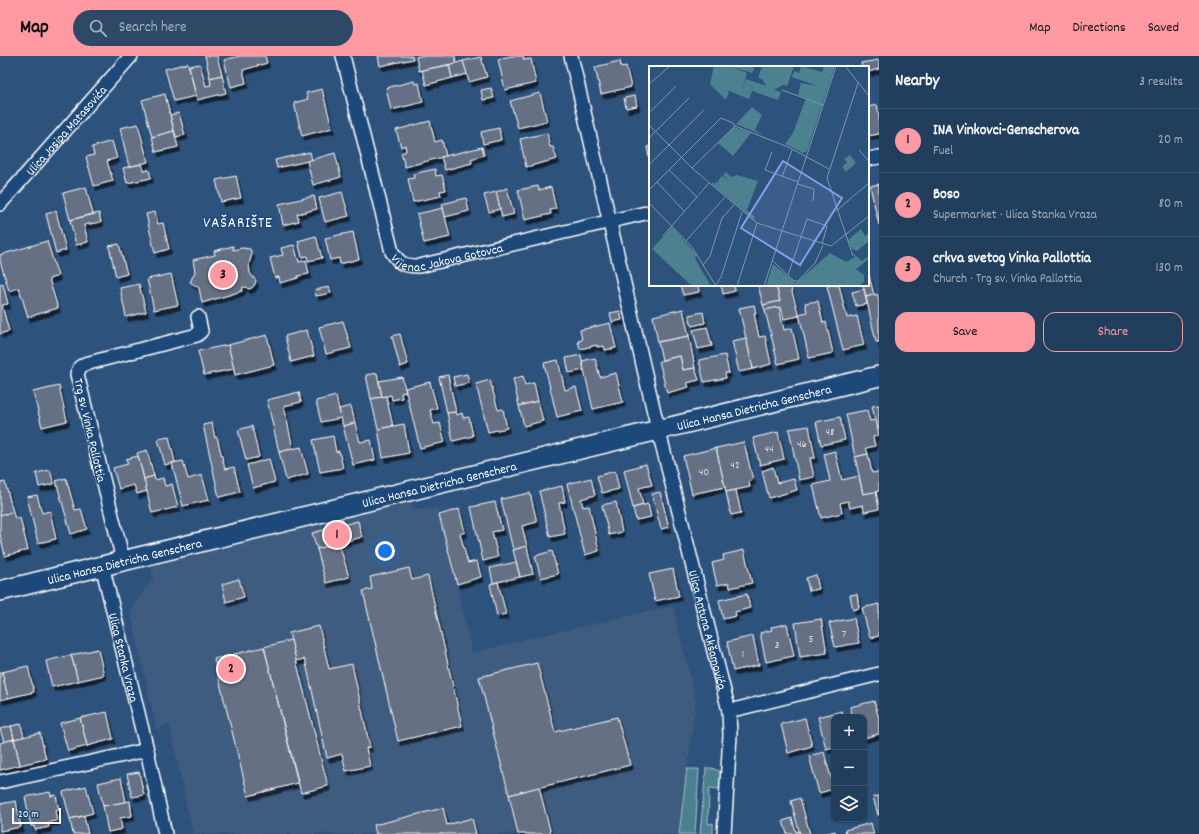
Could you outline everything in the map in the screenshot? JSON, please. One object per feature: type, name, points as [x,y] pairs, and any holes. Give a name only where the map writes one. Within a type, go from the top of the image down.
[{"type":"main road","name":"Ulica Hansa Dietricha Genschera","points":[[0,591],[879,376]]},
{"type":"street","name":"Ulica Josipa Matasovića","points":[[0,204],[131,56]]},
{"type":"street","name":"Vijenac Jakova Gotovca","points":[[343,56],[392,252],[399,262],[407,266],[419,266],[649,212]]},
{"type":"street","points":[[571,56],[658,430]]},
{"type":"street","points":[[869,159],[879,157]]},
{"type":"street","name":"Trg sv. Vinka Pallottia","points":[[123,560],[77,374],[80,367],[85,364],[197,335],[201,331],[198,317]]},
{"type":"street","name":"Ulica Antuna Akšamovića","points":[[658,430],[729,711],[730,736],[724,834]]},
{"type":"street","name":"Ulica Stanka Vraza","points":[[102,565],[147,750],[165,834]]},
{"type":"street","points":[[729,711],[879,674]]},
{"type":"street","points":[[0,782],[147,750]]},
{"type":"shaded area","points":[[412,502],[413,509],[418,510],[437,507],[457,584],[472,653],[543,635],[673,606],[696,701],[679,834],[193,834],[169,725],[165,724],[157,732],[130,609],[153,580],[152,565],[248,540]]},
{"type":"green space","points":[[706,768],[712,768],[721,772],[720,789],[709,788],[708,824],[713,823],[713,834],[700,834]]},
{"type":"green space","points":[[687,769],[699,769],[695,834],[679,834]]},
{"type":"building","points":[[205,56],[217,56],[222,75],[210,78]]},
{"type":"building","points":[[240,56],[265,56],[267,63],[243,70],[246,83],[231,87],[224,60]]},
{"type":"building","points":[[378,56],[412,56],[413,59],[380,66]]},
{"type":"building","points":[[455,56],[456,63],[419,71],[416,57]]},
{"type":"building","points":[[511,56],[523,56],[524,60],[531,59],[536,83],[505,90],[498,59]]},
{"type":"building","points":[[481,57],[487,77],[469,82],[463,61]]},
{"type":"building","points":[[879,60],[879,69],[869,72],[869,66],[862,66],[861,63]]},
{"type":"building","points":[[463,61],[467,74],[452,78],[449,65]]},
{"type":"building","points":[[620,61],[621,67],[626,66],[631,87],[601,94],[595,67]]},
{"type":"building","points":[[188,63],[196,96],[174,101],[165,69]]},
{"type":"building","points":[[200,64],[206,86],[211,85],[210,78],[222,75],[226,93],[197,100],[189,66]]},
{"type":"building","points":[[449,65],[452,78],[426,85],[422,70]]},
{"type":"building","points":[[414,81],[415,84],[419,83],[423,102],[391,110],[386,88]]},
{"type":"building","points":[[491,88],[494,98],[483,100],[481,90]]},
{"type":"building","points":[[322,89],[332,128],[302,136],[294,103],[308,99],[306,93]]},
{"type":"building","points":[[540,93],[547,121],[518,128],[510,101]]},
{"type":"building","points":[[165,94],[174,131],[152,137],[142,100]]},
{"type":"building","points":[[635,96],[637,106],[626,108],[624,98]]},
{"type":"building","points":[[877,105],[879,114],[879,134],[869,136],[869,107]]},
{"type":"building","points":[[179,113],[185,135],[176,137],[170,115]]},
{"type":"building","points":[[430,121],[435,142],[442,140],[446,156],[405,167],[401,153],[406,151],[405,145],[401,147],[396,130]]},
{"type":"building","points":[[138,124],[148,162],[129,167],[120,128]]},
{"type":"building","points":[[499,128],[501,140],[483,144],[481,132]]},
{"type":"building","points":[[174,131],[178,147],[156,152],[152,137]]},
{"type":"building","points":[[547,133],[550,147],[553,147],[557,159],[526,167],[520,139]]},
{"type":"building","points":[[112,141],[117,158],[107,161],[113,181],[94,186],[86,157],[94,155],[92,147]]},
{"type":"building","points":[[649,146],[649,157],[647,147]]},
{"type":"building","points":[[482,147],[484,155],[471,159],[472,163],[445,170],[441,157]]},
{"type":"building","points":[[310,152],[312,160],[277,168],[275,160]]},
{"type":"building","points":[[335,153],[341,177],[313,185],[307,161]]},
{"type":"building","points":[[142,164],[144,171],[149,170],[151,178],[127,183],[123,168]]},
{"type":"building","points":[[435,169],[436,176],[442,175],[446,190],[440,191],[441,196],[413,202],[408,179],[414,178],[413,174]]},
{"type":"building","points":[[236,176],[241,198],[221,202],[216,180]]},
{"type":"building","points":[[879,184],[879,225],[870,186]]},
{"type":"building","points":[[538,186],[539,190],[551,187],[556,209],[550,210],[551,214],[525,220],[518,190]]},
{"type":"building","points":[[86,187],[93,214],[70,220],[63,193]]},
{"type":"building","points":[[507,188],[514,214],[502,217],[496,192]]},
{"type":"building","points":[[342,192],[349,216],[325,222],[319,198]]},
{"type":"building","points":[[496,192],[500,209],[489,212],[484,195]]},
{"type":"building","points":[[314,196],[317,209],[297,214],[299,221],[283,225],[279,204]]},
{"type":"building","points":[[466,198],[469,211],[445,217],[442,204]]},
{"type":"building","points":[[443,208],[450,237],[424,243],[417,214]]},
{"type":"building","points":[[56,211],[66,250],[56,253],[46,214]]},
{"type":"building","points":[[155,212],[158,224],[163,223],[169,249],[155,253],[146,214]]},
{"type":"building","points":[[99,213],[101,222],[84,225],[88,242],[76,245],[70,220]]},
{"type":"building","points":[[353,232],[359,259],[340,264],[339,258],[330,260],[325,238]]},
{"type":"building","points":[[316,236],[322,258],[308,261],[307,256],[302,257],[298,241]]},
{"type":"building","points":[[47,241],[58,276],[49,279],[58,308],[28,317],[19,288],[9,291],[0,261],[0,255]]},
{"type":"building","points":[[119,244],[127,274],[116,277],[109,246]]},
{"type":"building","points":[[294,245],[299,262],[306,260],[309,274],[298,276],[298,278],[280,283],[279,277],[275,278],[270,258],[283,255],[281,248]]},
{"type":"building","points":[[233,246],[233,250],[242,248],[250,249],[252,254],[249,264],[250,273],[256,281],[255,284],[252,288],[248,289],[243,287],[242,291],[202,303],[199,288],[190,282],[195,272],[193,260],[215,255],[214,251]]},
{"type":"building","points":[[171,274],[178,305],[154,310],[147,279]]},
{"type":"building","points":[[869,275],[874,295],[866,297],[863,286],[869,286]]},
{"type":"building","points":[[3,284],[8,304],[2,305],[9,331],[0,334],[0,285]]},
{"type":"building","points":[[139,284],[146,312],[126,317],[120,288]]},
{"type":"building","points":[[680,286],[698,286],[699,292],[683,295]]},
{"type":"building","points":[[721,286],[734,286],[735,291],[723,294]]},
{"type":"building","points":[[758,286],[776,286],[780,301],[763,305]]},
{"type":"building","points":[[776,286],[790,286],[799,316],[784,319],[781,307],[765,310],[763,305],[780,301]]},
{"type":"building","points":[[827,286],[839,286],[847,318],[857,316],[864,345],[843,350]]},
{"type":"building","points":[[329,287],[331,293],[316,296],[315,290]]},
{"type":"building","points":[[864,289],[867,304],[856,306],[852,292]]},
{"type":"building","points":[[877,294],[879,301],[879,342],[876,342],[866,297]]},
{"type":"building","points":[[818,301],[823,323],[826,322],[833,353],[809,358],[799,314],[807,312],[805,303]]},
{"type":"building","points":[[754,305],[756,313],[754,313],[759,337],[765,336],[771,364],[753,369],[739,308]]},
{"type":"building","points":[[779,307],[784,330],[792,328],[799,359],[778,364],[765,310]]},
{"type":"building","points":[[683,309],[689,336],[658,342],[653,316]]},
{"type":"building","points":[[620,311],[622,320],[612,322],[610,313]]},
{"type":"building","points":[[703,312],[705,323],[692,326],[689,315]]},
{"type":"building","points":[[343,321],[351,348],[326,354],[319,327]]},
{"type":"building","points":[[610,323],[616,348],[605,350],[604,346],[597,347],[597,345],[580,349],[578,341],[582,340],[580,330]]},
{"type":"building","points":[[707,327],[712,346],[698,349],[693,330]]},
{"type":"building","points":[[307,330],[314,356],[291,362],[285,336]]},
{"type":"building","points":[[400,334],[408,364],[400,367],[392,336]]},
{"type":"building","points":[[267,335],[274,365],[235,375],[228,345]]},
{"type":"building","points":[[689,336],[695,368],[683,370],[680,356],[662,360],[658,342]]},
{"type":"building","points":[[746,338],[753,369],[739,372],[732,341]]},
{"type":"building","points":[[228,345],[234,369],[204,375],[198,351]]},
{"type":"building","points":[[581,355],[584,370],[569,373],[566,358]]},
{"type":"building","points":[[725,355],[729,373],[725,373],[726,378],[704,382],[699,360]]},
{"type":"building","points":[[680,356],[683,370],[695,368],[699,380],[687,383],[689,387],[667,393],[659,361]]},
{"type":"building","points":[[595,358],[600,377],[616,373],[623,402],[593,409],[582,361]]},
{"type":"building","points":[[558,360],[565,390],[576,387],[582,411],[557,417],[544,363]]},
{"type":"building","points":[[377,373],[382,397],[371,399],[366,375]]},
{"type":"building","points":[[467,374],[469,383],[455,386],[453,377]]},
{"type":"building","points":[[448,375],[456,412],[447,413],[439,377]]},
{"type":"building","points":[[523,376],[525,385],[534,383],[538,401],[519,406],[513,379]]},
{"type":"building","points":[[402,377],[406,392],[401,393],[402,398],[392,400],[391,395],[382,397],[379,381]]},
{"type":"building","points":[[490,380],[498,410],[503,409],[507,428],[488,432],[476,384]]},
{"type":"building","points":[[430,382],[437,408],[430,410],[434,424],[440,423],[445,442],[420,448],[405,388]]},
{"type":"building","points":[[59,386],[67,421],[42,427],[33,392]]},
{"type":"building","points":[[299,392],[301,402],[284,406],[293,449],[279,452],[267,400]]},
{"type":"building","points":[[336,396],[341,418],[321,422],[316,401]]},
{"type":"building","points":[[386,396],[393,426],[378,429],[371,399]]},
{"type":"building","points":[[538,401],[543,421],[524,426],[519,406]]},
{"type":"building","points":[[879,405],[879,429],[877,429],[872,406]]},
{"type":"building","points":[[351,406],[355,423],[343,426],[339,409]]},
{"type":"building","points":[[867,410],[870,421],[876,420],[879,435],[873,437],[875,446],[866,448],[868,454],[855,457],[846,414]]},
{"type":"building","points":[[456,412],[457,415],[462,413],[463,418],[469,417],[473,436],[453,441],[447,413]]},
{"type":"building","points":[[840,417],[845,440],[821,445],[816,422]]},
{"type":"building","points":[[212,423],[225,469],[234,467],[240,492],[219,497],[203,425]]},
{"type":"building","points":[[355,423],[360,442],[371,440],[375,460],[353,465],[343,426]]},
{"type":"building","points":[[404,424],[409,453],[383,458],[378,429]]},
{"type":"building","points":[[252,426],[259,457],[246,460],[238,430]]},
{"type":"building","points":[[809,426],[815,458],[810,458],[814,477],[799,480],[789,429]]},
{"type":"building","points":[[778,432],[784,459],[760,465],[753,438]]},
{"type":"building","points":[[333,436],[336,452],[339,451],[343,468],[320,472],[313,440]]},
{"type":"building","points":[[169,437],[175,462],[165,465],[158,439]]},
{"type":"building","points":[[744,442],[753,480],[749,482],[750,487],[726,492],[716,448]]},
{"type":"building","points":[[301,447],[308,474],[286,480],[279,452]]},
{"type":"building","points":[[716,448],[725,487],[692,494],[683,456]]},
{"type":"building","points":[[147,450],[154,476],[144,479],[137,453]]},
{"type":"building","points":[[835,451],[842,480],[859,476],[863,494],[876,491],[879,509],[864,512],[863,505],[850,508],[848,501],[840,503],[842,513],[821,518],[813,485],[830,481],[824,454]]},
{"type":"building","points":[[868,454],[872,473],[879,472],[879,491],[863,494],[855,457]]},
{"type":"building","points":[[138,456],[147,491],[137,494],[134,485],[119,489],[113,468],[128,464],[126,459]]},
{"type":"building","points":[[269,459],[275,482],[253,488],[247,465]]},
{"type":"building","points":[[183,461],[188,479],[202,475],[209,500],[183,506],[172,463]]},
{"type":"building","points":[[646,464],[652,485],[639,488],[643,505],[633,508],[624,470]]},
{"type":"building","points":[[773,467],[777,483],[794,479],[797,490],[769,498],[762,471]]},
{"type":"building","points":[[50,470],[54,484],[39,487],[36,473]]},
{"type":"building","points":[[615,471],[619,489],[602,493],[597,476]]},
{"type":"building","points":[[154,476],[155,480],[163,478],[165,486],[172,484],[178,507],[152,513],[144,479]]},
{"type":"building","points":[[66,478],[75,510],[81,509],[87,529],[71,534],[56,481]]},
{"type":"building","points":[[591,478],[595,495],[581,499],[583,507],[589,506],[599,551],[585,555],[567,484]]},
{"type":"building","points":[[5,482],[13,512],[0,515],[0,483]]},
{"type":"building","points":[[562,486],[565,502],[559,503],[565,534],[550,537],[539,491]]},
{"type":"building","points":[[736,490],[741,513],[731,515],[726,492]]},
{"type":"building","points":[[660,492],[669,527],[661,529],[652,494]]},
{"type":"building","points":[[530,493],[537,522],[522,526],[527,546],[513,550],[501,499]]},
{"type":"building","points":[[37,495],[42,513],[50,511],[56,539],[38,543],[27,497]]},
{"type":"building","points":[[495,502],[502,530],[492,532],[498,557],[483,561],[471,507]]},
{"type":"building","points":[[616,502],[622,532],[609,535],[602,505]]},
{"type":"building","points":[[648,504],[651,517],[636,520],[633,508]]},
{"type":"building","points":[[459,509],[465,532],[460,534],[468,563],[477,561],[481,577],[457,584],[439,515]]},
{"type":"building","points":[[13,512],[15,519],[20,518],[28,550],[5,556],[0,534],[0,515]]},
{"type":"building","points":[[358,521],[362,537],[317,549],[312,533]]},
{"type":"building","points":[[339,543],[349,577],[326,583],[317,549]]},
{"type":"building","points":[[527,546],[533,574],[520,577],[513,550]]},
{"type":"building","points":[[744,550],[752,583],[730,588],[729,583],[717,585],[712,563],[724,560],[723,555]]},
{"type":"building","points":[[552,551],[558,574],[541,578],[535,556]]},
{"type":"building","points":[[516,562],[520,577],[493,583],[490,568]]},
{"type":"building","points":[[409,568],[412,580],[428,576],[462,726],[398,741],[363,591],[372,589],[370,577]]},
{"type":"building","points":[[673,569],[679,596],[655,601],[649,574]]},
{"type":"building","points":[[816,575],[819,589],[809,591],[806,578]]},
{"type":"building","points":[[239,579],[244,597],[226,602],[222,584]]},
{"type":"building","points":[[498,582],[506,614],[497,616],[490,584]]},
{"type":"building","points":[[747,594],[750,608],[735,612],[736,616],[723,619],[719,600]]},
{"type":"building","points":[[857,594],[859,608],[853,610],[850,595]]},
{"type":"building","points":[[879,604],[879,636],[870,638],[862,608]]},
{"type":"building","points":[[854,618],[859,643],[835,647],[829,623]]},
{"type":"building","points":[[821,619],[827,653],[800,657],[795,623]]},
{"type":"building","points":[[787,624],[794,656],[766,662],[760,633],[772,630],[771,627]]},
{"type":"building","points":[[319,626],[329,669],[352,664],[370,747],[366,748],[370,766],[346,771],[342,754],[327,758],[305,659],[296,661],[289,633]]},
{"type":"building","points":[[753,636],[759,665],[733,671],[727,642]]},
{"type":"building","points":[[291,640],[328,786],[301,793],[264,647]]},
{"type":"building","points":[[264,647],[298,783],[248,796],[214,659]]},
{"type":"building","points":[[98,649],[104,675],[78,681],[71,655]]},
{"type":"building","points":[[71,655],[78,681],[52,687],[46,661]]},
{"type":"building","points":[[537,663],[555,732],[617,717],[630,765],[509,795],[479,677]]},
{"type":"building","points":[[28,666],[34,692],[8,698],[2,672]]},
{"type":"building","points":[[2,672],[8,698],[0,700],[0,673]]},
{"type":"building","points":[[874,701],[879,719],[879,734],[867,737],[867,714],[852,714],[850,707]]},
{"type":"building","points":[[842,711],[843,714],[831,714],[831,748],[826,749],[818,717]]},
{"type":"building","points":[[107,712],[113,739],[87,746],[80,718]]},
{"type":"building","points":[[80,718],[87,746],[68,751],[60,723]]},
{"type":"building","points":[[805,718],[812,746],[788,753],[781,724]]},
{"type":"building","points":[[21,724],[24,737],[14,739],[11,726]]},
{"type":"building","points":[[11,726],[14,739],[4,742],[0,729]]},
{"type":"building","points":[[40,733],[46,759],[20,765],[14,739]]},
{"type":"building","points":[[14,739],[20,765],[0,770],[0,743]]},
{"type":"building","points":[[824,752],[831,778],[831,790],[819,793],[809,756]]},
{"type":"building","points":[[139,772],[144,795],[132,797],[127,774]]},
{"type":"building","points":[[121,778],[126,802],[103,806],[98,783]]},
{"type":"building","points":[[86,786],[93,813],[70,819],[63,792]]},
{"type":"building","points":[[539,787],[551,834],[518,834],[509,795]]},
{"type":"building","points":[[50,792],[51,796],[56,795],[59,810],[55,811],[57,821],[48,822],[49,827],[35,830],[34,826],[31,826],[25,797]]},
{"type":"building","points":[[879,796],[879,815],[878,815],[873,797]]},
{"type":"building","points":[[800,798],[810,834],[800,834],[799,831],[791,801]]},
{"type":"building","points":[[16,801],[21,827],[0,831],[0,804]]},
{"type":"building","points":[[130,801],[132,816],[120,818],[122,829],[108,832],[103,806]]},
{"type":"building","points":[[443,808],[447,825],[472,818],[476,834],[376,834],[374,825]]},
{"type":"building","points":[[84,816],[88,834],[73,834],[70,819]]},
{"type":"building","points":[[792,818],[796,832],[799,831],[800,834],[787,834],[783,821]]},
{"type":"building","points":[[871,823],[874,834],[846,834],[845,830]]},
{"type":"building","points":[[835,831],[836,834],[823,834]]},
{"type":"place","name":"crkva svetog Vinka Pallottia","points":[[223,275]]},
{"type":"place","name":"INA Vinkovci-Genscherova","points":[[337,535]]},
{"type":"place","name":"Boso","points":[[231,669]]},
{"type":"district","name":"VAŠARIŠTE","points":[[238,222]]}]
